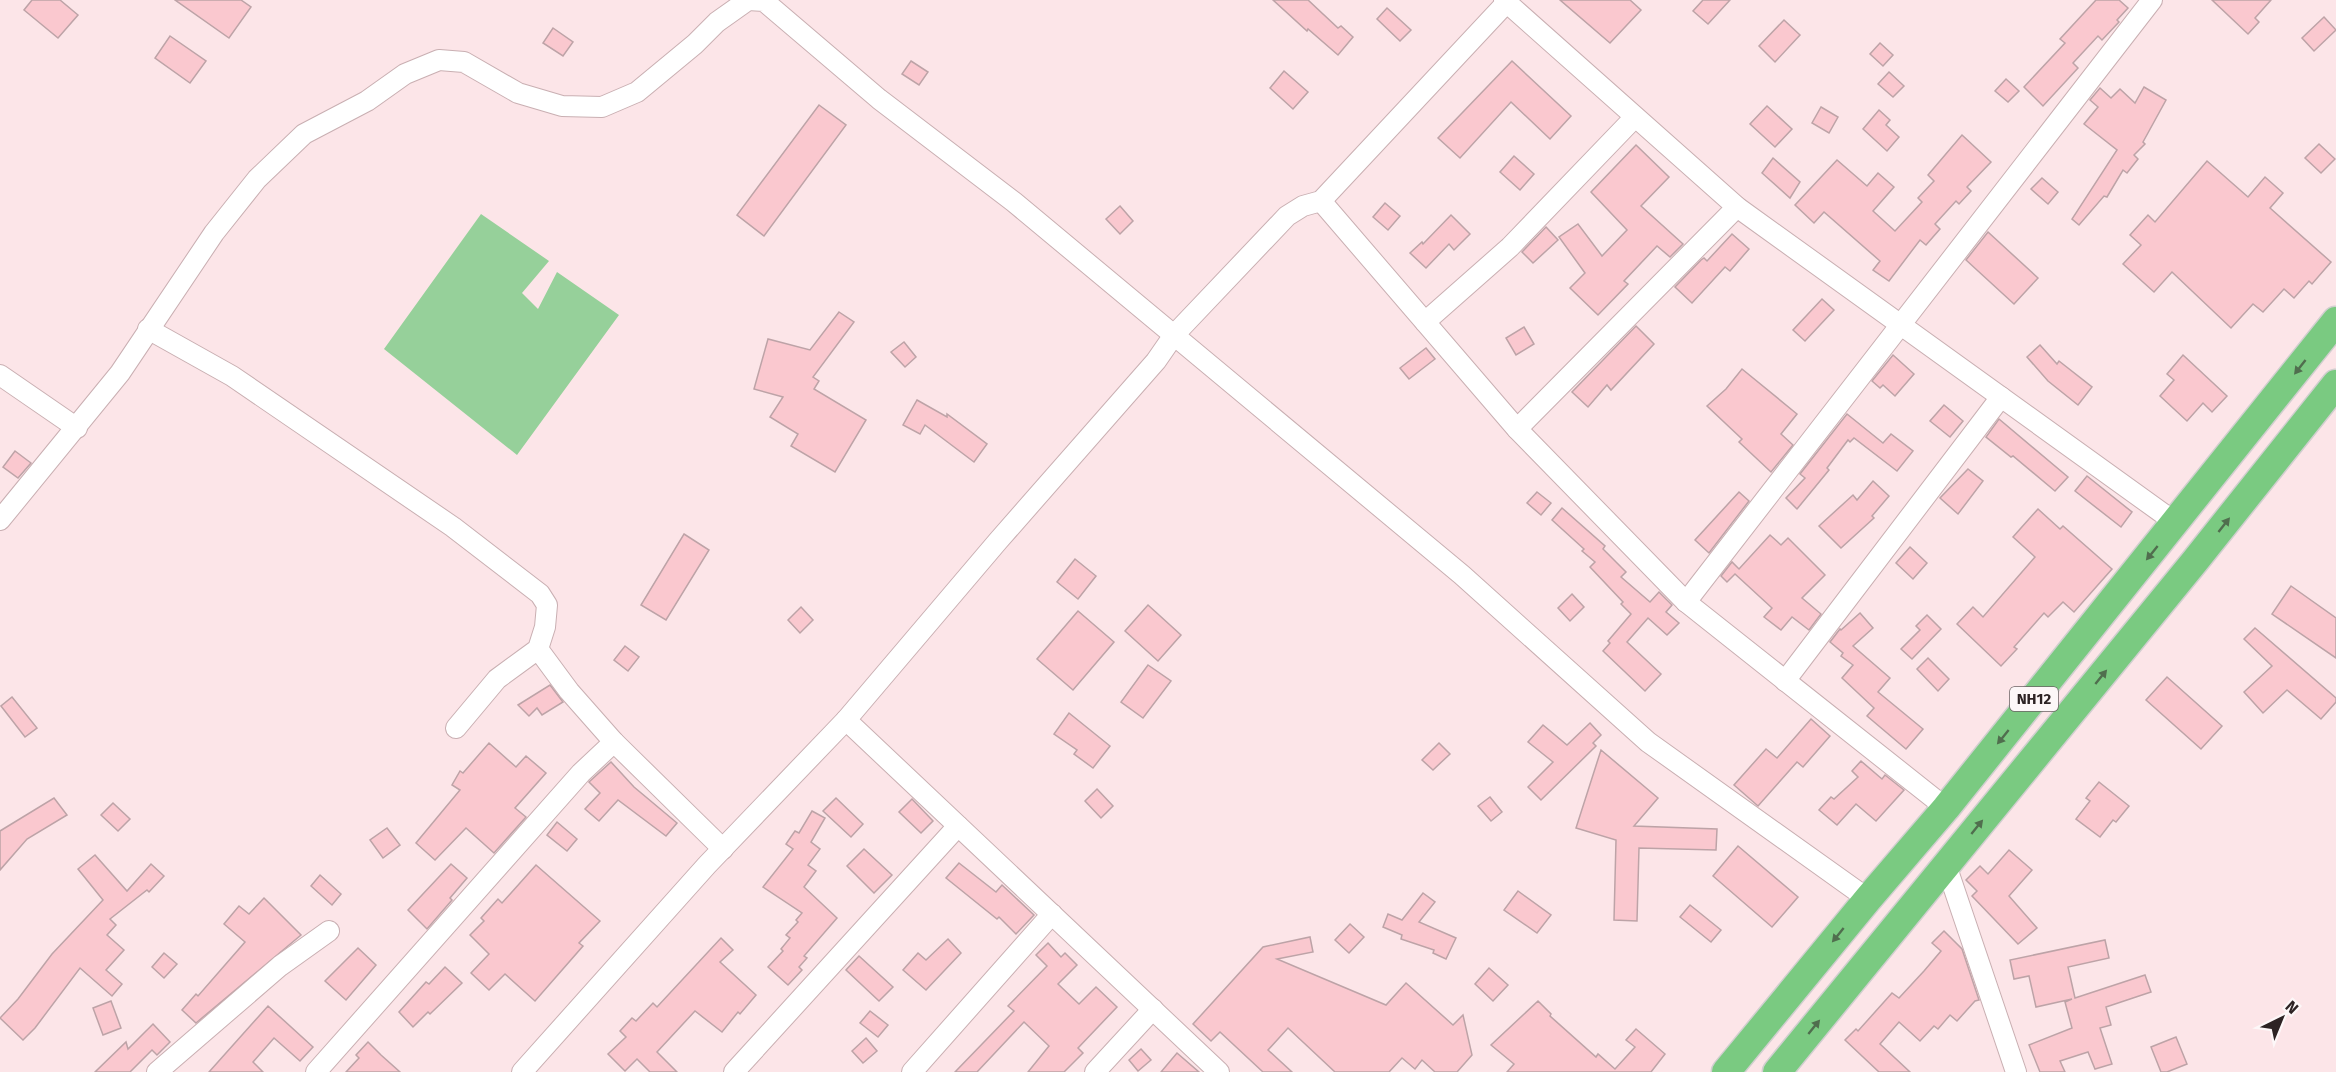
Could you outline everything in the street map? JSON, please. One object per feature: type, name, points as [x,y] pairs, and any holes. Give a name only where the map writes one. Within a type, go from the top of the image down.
[{"type":"highway","name":"NH12","points":[[1726,1072],[1946,808],[2336,321]]},
{"type":"highway","name":"NH12","points":[[1777,1072],[2196,561],[2336,384]]},
{"type":"street","points":[[0,520],[120,373],[214,233],[257,179],[304,134],[367,101],[405,74],[439,60],[464,62],[518,93],[562,106],[602,107],[637,92],[695,44],[717,22],[747,0],[764,1],[879,99],[1014,202],[1462,575],[1648,742],[1868,899]]},
{"type":"street","points":[[1686,602],[2152,0]]},
{"type":"street","points":[[522,1072],[723,849],[846,720],[1005,533],[1156,361],[1174,335],[1287,216],[1303,206],[1321,201],[1507,1],[1737,207],[2176,523]]},
{"type":"street","points":[[1425,322],[1510,247],[1635,117]]},
{"type":"street","points":[[1321,201],[1517,429],[1686,602],[1946,808]]},
{"type":"street","points":[[1517,429],[1737,207]]},
{"type":"street","points":[[148,329],[232,376],[453,527],[540,594],[547,605],[545,627],[538,649],[496,679],[456,728]]},
{"type":"street","points":[[0,375],[77,428]]},
{"type":"street","points":[[1785,681],[2001,397]]},
{"type":"street","points":[[538,649],[569,691],[614,742],[723,849]]},
{"type":"street","points":[[846,720],[1220,1072]]},
{"type":"street","points":[[316,1072],[581,773],[614,742]]},
{"type":"street","points":[[734,1072],[958,826]]},
{"type":"street","points":[[1946,865],[2016,1072]]},
{"type":"street","points":[[912,1072],[1052,914]]},
{"type":"street","points":[[157,1072],[280,966],[329,931]]},
{"type":"street","points":[[1095,1072],[1153,1009]]},
{"type":"shaded area","points":[[481,214],[549,261],[522,293],[538,309],[557,272],[619,315],[517,455],[384,349]]},
{"type":"building","points":[[32,0],[60,0],[78,15],[58,38],[24,10]]},
{"type":"building","points":[[175,0],[241,0],[251,7],[229,38]]},
{"type":"building","points":[[1273,0],[1308,0],[1338,28],[1341,26],[1353,37],[1338,55]]},
{"type":"building","points":[[1560,0],[1630,0],[1641,10],[1610,43]]},
{"type":"building","points":[[1703,0],[1730,0],[1708,24],[1693,11]]},
{"type":"building","points":[[2096,0],[2119,0],[2128,8],[2117,20],[2119,22],[2102,40],[2098,36],[2073,63],[2078,68],[2043,106],[2024,87],[2065,43],[2060,39]]},
{"type":"building","points":[[2212,0],[2271,0],[2255,18],[2259,22],[2248,34]]},
{"type":"building","points":[[1387,8],[1411,30],[1400,41],[1377,19]]},
{"type":"building","points":[[2324,17],[2336,30],[2314,51],[2302,38]]},
{"type":"building","points":[[1784,20],[1800,35],[1775,62],[1759,46]]},
{"type":"building","points":[[553,28],[573,42],[563,56],[543,43]]},
{"type":"building","points":[[170,36],[206,61],[190,83],[155,58]]},
{"type":"building","points":[[1880,43],[1893,55],[1883,66],[1870,54]]},
{"type":"building","points":[[911,61],[928,72],[919,85],[902,74]]},
{"type":"building","points":[[1512,61],[1571,116],[1550,139],[1511,102],[1460,158],[1438,138]]},
{"type":"building","points":[[1284,71],[1308,92],[1293,109],[1270,88]]},
{"type":"building","points":[[1889,72],[1904,86],[1893,97],[1878,84]]},
{"type":"building","points":[[2006,79],[2019,91],[2008,102],[1995,91]]},
{"type":"building","points":[[2144,87],[2166,100],[2143,142],[2145,144],[2134,155],[2138,159],[2127,173],[2123,170],[2107,197],[2104,196],[2079,225],[2072,219],[2117,150],[2084,124],[2098,107],[2090,100],[2100,88],[2111,98],[2120,89],[2135,103]]},
{"type":"building","points":[[819,105],[846,125],[764,236],[737,215]]},
{"type":"building","points":[[1767,106],[1792,129],[1775,147],[1750,124]]},
{"type":"building","points":[[1821,107],[1838,117],[1829,133],[1812,123]]},
{"type":"building","points":[[1879,110],[1890,120],[1886,125],[1899,137],[1887,151],[1863,129]]},
{"type":"building","points":[[1962,135],[1991,162],[1967,187],[1971,191],[1959,204],[1956,201],[1935,224],[1940,229],[1926,245],[1920,240],[1889,281],[1873,270],[1880,261],[1824,212],[1814,223],[1795,205],[1837,160],[1867,186],[1878,173],[1894,187],[1873,211],[1895,231],[1922,202],[1918,198],[1934,181],[1928,175]]},
{"type":"building","points":[[2319,144],[2335,159],[2321,173],[2305,158]]},
{"type":"building","points":[[1636,145],[1669,177],[1641,206],[1683,244],[1670,257],[1657,246],[1624,281],[1628,284],[1598,315],[1570,288],[1585,273],[1559,237],[1578,224],[1602,256],[1627,230],[1591,192]]},
{"type":"building","points":[[1514,156],[1534,174],[1520,190],[1500,172]]},
{"type":"building","points":[[1773,158],[1800,182],[1790,198],[1762,173]]},
{"type":"building","points":[[2207,161],[2248,197],[2265,177],[2283,193],[2270,208],[2331,262],[2312,284],[2309,281],[2294,298],[2284,289],[2263,312],[2253,304],[2231,328],[2172,272],[2154,292],[2123,264],[2141,245],[2130,235],[2148,215],[2155,222]]},
{"type":"building","points":[[2042,178],[2058,192],[2048,204],[2031,189]]},
{"type":"building","points":[[1385,203],[1400,216],[1388,230],[1373,217]]},
{"type":"building","points":[[1120,206],[1133,221],[1120,234],[1106,219]]},
{"type":"building","points":[[1451,215],[1470,234],[1454,250],[1449,244],[1426,268],[1410,253],[1422,242],[1423,244]]},
{"type":"building","points":[[1546,227],[1558,240],[1533,263],[1522,252]]},
{"type":"building","points":[[1988,232],[2038,278],[2014,304],[1966,260]]},
{"type":"building","points":[[1732,234],[1749,249],[1730,271],[1725,267],[1692,303],[1675,287],[1701,260],[1704,258],[1707,261]]},
{"type":"building","points":[[1822,299],[1834,310],[1805,341],[1793,330]]},
{"type":"building","points":[[839,312],[854,322],[813,377],[819,381],[814,389],[866,420],[835,472],[791,446],[798,434],[770,417],[783,397],[754,389],[768,339],[810,350]]},
{"type":"building","points":[[1636,326],[1654,344],[1611,390],[1607,385],[1588,407],[1572,392]]},
{"type":"building","points":[[1524,327],[1534,344],[1516,355],[1506,338]]},
{"type":"building","points":[[904,342],[916,357],[905,367],[891,352]]},
{"type":"building","points":[[2040,345],[2057,364],[2059,361],[2092,387],[2078,405],[2048,381],[2027,357]]},
{"type":"building","points":[[1426,348],[1435,359],[1409,379],[1400,368]]},
{"type":"building","points":[[1893,355],[1914,374],[1895,396],[1883,385],[1880,388],[1872,381]]},
{"type":"building","points":[[2183,355],[2227,396],[2212,412],[2203,403],[2187,421],[2160,396],[2174,380],[2167,374]]},
{"type":"building","points":[[1742,369],[1797,414],[1781,434],[1793,445],[1771,472],[1739,442],[1742,439],[1707,406],[1726,389]]},
{"type":"building","points":[[917,400],[947,417],[947,414],[987,444],[974,462],[925,425],[920,434],[903,425]]},
{"type":"building","points":[[1944,405],[1963,421],[1950,437],[1930,421]]},
{"type":"building","points":[[1847,414],[1883,443],[1891,434],[1913,451],[1897,471],[1854,438],[1850,442],[1848,440],[1827,468],[1829,470],[1797,509],[1786,498],[1805,478],[1800,474]]},
{"type":"building","points":[[1999,419],[2068,477],[2055,491],[1986,437]]},
{"type":"building","points":[[15,451],[31,463],[18,478],[3,467]]},
{"type":"building","points":[[1968,469],[1983,481],[1958,514],[1940,498]]},
{"type":"building","points":[[2087,476],[2132,512],[2121,527],[2075,491]]},
{"type":"building","points":[[1873,481],[1889,496],[1872,516],[1874,518],[1841,548],[1819,526],[1853,495],[1857,500]]},
{"type":"building","points":[[1537,492],[1551,503],[1541,515],[1527,503]]},
{"type":"building","points":[[1739,492],[1749,501],[1709,553],[1695,540]]},
{"type":"building","points":[[1562,508],[1605,546],[1603,549],[1626,572],[1621,577],[1650,602],[1659,592],[1672,605],[1666,612],[1679,623],[1667,635],[1648,618],[1627,642],[1661,674],[1645,691],[1603,651],[1610,643],[1608,641],[1631,614],[1621,604],[1623,602],[1590,567],[1595,562],[1552,520]]},
{"type":"building","points":[[2038,509],[2060,529],[2063,526],[2112,569],[2074,612],[2063,602],[2048,617],[2044,613],[2014,647],[2017,649],[2001,666],[1957,624],[1973,607],[1983,617],[2035,557],[2013,537]]},
{"type":"building","points":[[684,534],[709,550],[666,620],[641,605]]},
{"type":"building","points":[[1770,535],[1781,545],[1788,538],[1825,575],[1802,598],[1821,614],[1809,630],[1792,617],[1781,630],[1764,617],[1772,608],[1735,574],[1727,582],[1721,576],[1732,562],[1739,569]]},
{"type":"building","points":[[1910,547],[1927,563],[1913,579],[1896,563]]},
{"type":"building","points":[[1075,559],[1096,576],[1078,599],[1057,582]]},
{"type":"building","points":[[2291,586],[2336,618],[2336,658],[2272,614]]},
{"type":"building","points":[[1572,594],[1584,607],[1570,621],[1558,608]]},
{"type":"building","points":[[1148,605],[1181,635],[1158,661],[1125,631]]},
{"type":"building","points":[[801,607],[813,620],[800,633],[788,620]]},
{"type":"building","points":[[1078,611],[1114,642],[1073,690],[1037,659]]},
{"type":"building","points":[[1860,613],[1873,628],[1853,646],[1890,678],[1878,692],[1923,729],[1906,749],[1867,716],[1874,708],[1842,678],[1853,665],[1841,656],[1843,653],[1830,642],[1840,629]]},
{"type":"building","points":[[1927,615],[1941,629],[1912,659],[1901,649],[1920,630],[1916,626]]},
{"type":"building","points":[[2255,628],[2336,698],[2336,702],[2321,719],[2287,690],[2263,713],[2244,692],[2272,666],[2244,639]]},
{"type":"building","points":[[625,646],[639,657],[628,671],[614,660]]},
{"type":"building","points":[[1928,658],[1949,679],[1938,691],[1917,669]]},
{"type":"building","points":[[1148,665],[1171,681],[1143,718],[1121,702]]},
{"type":"building","points":[[2167,677],[2222,726],[2201,749],[2146,700]]},
{"type":"building","points":[[550,685],[563,702],[542,715],[537,708],[529,716],[518,705]]},
{"type":"building","points":[[12,697],[37,728],[25,737],[1,706]]},
{"type":"building","points":[[1069,713],[1110,746],[1093,768],[1074,754],[1077,750],[1054,734]]},
{"type":"building","points":[[1811,719],[1830,736],[1803,767],[1797,762],[1758,806],[1734,785],[1766,749],[1777,758]]},
{"type":"building","points":[[1590,723],[1601,735],[1593,743],[1596,746],[1541,800],[1528,787],[1553,762],[1528,742],[1543,725],[1567,745]]},
{"type":"building","points":[[489,743],[516,767],[526,756],[546,773],[515,808],[526,817],[494,853],[466,828],[435,860],[416,843],[460,790],[452,785],[460,771],[463,773]]},
{"type":"building","points":[[1439,743],[1450,754],[1433,770],[1422,760]]},
{"type":"building","points":[[1601,750],[1658,798],[1634,826],[1717,829],[1716,850],[1639,848],[1637,921],[1614,920],[1616,840],[1576,828]]},
{"type":"building","points":[[1861,761],[1882,779],[1885,775],[1904,790],[1876,821],[1856,804],[1837,825],[1819,810],[1831,797],[1834,799],[1858,777],[1852,771]]},
{"type":"building","points":[[611,762],[634,787],[677,823],[666,836],[618,800],[599,821],[585,809],[600,793],[589,782]]},
{"type":"building","points":[[2099,782],[2129,806],[2116,822],[2113,820],[2100,837],[2076,819],[2090,801],[2086,798]]},
{"type":"building","points":[[1097,789],[1113,806],[1101,818],[1085,801]]},
{"type":"building","points":[[1490,797],[1502,812],[1491,821],[1478,806]]},
{"type":"building","points":[[54,798],[67,815],[27,839],[0,870],[0,831]]},
{"type":"building","points":[[836,798],[863,824],[851,837],[823,811]]},
{"type":"building","points":[[912,799],[933,821],[921,833],[899,812]]},
{"type":"building","points":[[113,803],[130,819],[118,831],[101,815]]},
{"type":"building","points":[[812,811],[825,818],[811,842],[820,849],[808,865],[816,871],[804,887],[837,918],[804,956],[807,958],[799,967],[802,970],[788,985],[768,967],[783,951],[781,949],[790,938],[786,935],[798,922],[796,920],[802,913],[763,887],[793,849],[786,844],[795,831],[799,833]]},
{"type":"building","points":[[557,822],[577,839],[567,851],[547,835]]},
{"type":"building","points":[[387,828],[400,845],[383,858],[370,840]]},
{"type":"building","points":[[1738,846],[1798,897],[1772,927],[1713,876]]},
{"type":"building","points":[[864,849],[892,875],[874,893],[847,866]]},
{"type":"building","points":[[2009,850],[2032,870],[2009,896],[2037,928],[2018,944],[1972,896],[1977,891],[1966,880],[1980,866],[1988,874]]},
{"type":"building","points":[[95,855],[127,891],[151,864],[164,876],[149,892],[147,890],[110,919],[116,925],[107,935],[124,950],[106,970],[122,984],[112,996],[80,968],[35,1028],[23,1040],[0,1018],[18,999],[52,954],[103,900],[78,869]]},
{"type":"building","points":[[959,863],[996,892],[1002,885],[1034,915],[1016,934],[999,917],[997,919],[946,878]]},
{"type":"building","points":[[451,864],[467,878],[427,929],[408,910]]},
{"type":"building","points":[[536,865],[600,921],[579,943],[583,946],[535,1001],[505,974],[489,990],[471,973],[489,954],[470,935],[484,921],[481,918],[498,899],[502,903]]},
{"type":"building","points":[[320,875],[341,894],[332,905],[311,886]]},
{"type":"building","points":[[1518,891],[1551,915],[1537,933],[1504,910]]},
{"type":"building","points":[[1423,893],[1435,902],[1419,922],[1456,938],[1446,959],[1433,953],[1434,950],[1401,939],[1402,935],[1383,927],[1388,914],[1402,920]]},
{"type":"building","points":[[264,898],[301,935],[196,1023],[182,1010],[196,994],[198,996],[245,942],[224,924],[239,906],[249,914]]},
{"type":"building","points":[[1690,905],[1721,930],[1711,942],[1680,917]]},
{"type":"building","points":[[1350,924],[1364,937],[1349,953],[1335,940]]},
{"type":"building","points":[[1944,931],[1962,949],[1979,1000],[1975,1001],[1957,1021],[1950,1015],[1938,1029],[1934,1026],[1920,1041],[1899,1022],[1880,1044],[1910,1072],[1879,1072],[1845,1040],[1856,1029],[1858,1031],[1892,993],[1899,998],[1924,971],[1941,951],[1932,943]]},
{"type":"building","points":[[1310,937],[1313,952],[1277,959],[1386,1005],[1406,983],[1453,1025],[1463,1015],[1472,1055],[1457,1072],[1435,1072],[1422,1060],[1415,1069],[1402,1058],[1389,1072],[1335,1072],[1288,1028],[1268,1050],[1292,1072],[1263,1072],[1220,1032],[1211,1041],[1193,1024],[1263,947]]},
{"type":"building","points":[[721,938],[733,950],[720,962],[756,995],[722,1032],[695,1011],[657,1052],[677,1072],[650,1072],[637,1059],[625,1071],[608,1054],[626,1037],[620,1031],[632,1018],[636,1021],[653,1003],[657,1007]]},
{"type":"building","points":[[948,939],[961,953],[926,990],[903,970],[918,953],[926,960]]},
{"type":"building","points":[[2105,940],[2109,958],[2068,967],[2075,998],[2145,975],[2151,992],[2106,1007],[2111,1025],[2100,1028],[2112,1064],[2095,1069],[2088,1052],[2060,1061],[2065,1072],[2040,1072],[2029,1045],[2072,1028],[2065,1002],[2072,999],[2036,1007],[2029,976],[2014,979],[2010,960]]},
{"type":"building","points":[[1048,943],[1061,957],[1065,953],[1077,965],[1058,984],[1079,1004],[1096,987],[1117,1007],[1078,1048],[1083,1053],[1064,1072],[1028,1072],[1049,1046],[1024,1022],[977,1072],[955,1072],[1014,1011],[1008,1006],[1047,966],[1036,955]]},
{"type":"building","points":[[358,948],[376,965],[346,1000],[325,981]]},
{"type":"building","points":[[164,953],[177,964],[164,978],[152,967]]},
{"type":"building","points":[[859,956],[893,987],[879,1001],[846,970]]},
{"type":"building","points":[[445,967],[462,983],[413,1027],[399,1012],[426,982],[429,984]]},
{"type":"building","points":[[1489,968],[1508,985],[1493,1001],[1475,984]]},
{"type":"building","points":[[111,1001],[121,1028],[103,1035],[93,1008]]},
{"type":"building","points":[[1538,1001],[1551,1014],[1550,1016],[1596,1057],[1598,1054],[1615,1069],[1635,1047],[1626,1040],[1636,1029],[1665,1054],[1651,1072],[1507,1072],[1514,1064],[1491,1045]]},
{"type":"building","points":[[268,1006],[313,1047],[300,1061],[274,1038],[253,1062],[263,1072],[209,1072]]},
{"type":"building","points":[[870,1011],[888,1025],[878,1037],[860,1023]]},
{"type":"building","points":[[153,1024],[170,1042],[157,1055],[152,1050],[130,1072],[95,1072],[126,1042],[128,1049]]},
{"type":"building","points":[[2176,1037],[2187,1064],[2161,1072],[2151,1047]]},
{"type":"building","points":[[866,1038],[877,1051],[863,1063],[852,1051]]},
{"type":"building","points":[[368,1042],[400,1072],[346,1072],[359,1058],[356,1055]]},
{"type":"building","points":[[1141,1049],[1151,1060],[1138,1071],[1129,1060]]},
{"type":"building","points":[[1177,1053],[1199,1072],[1161,1072]]}]
